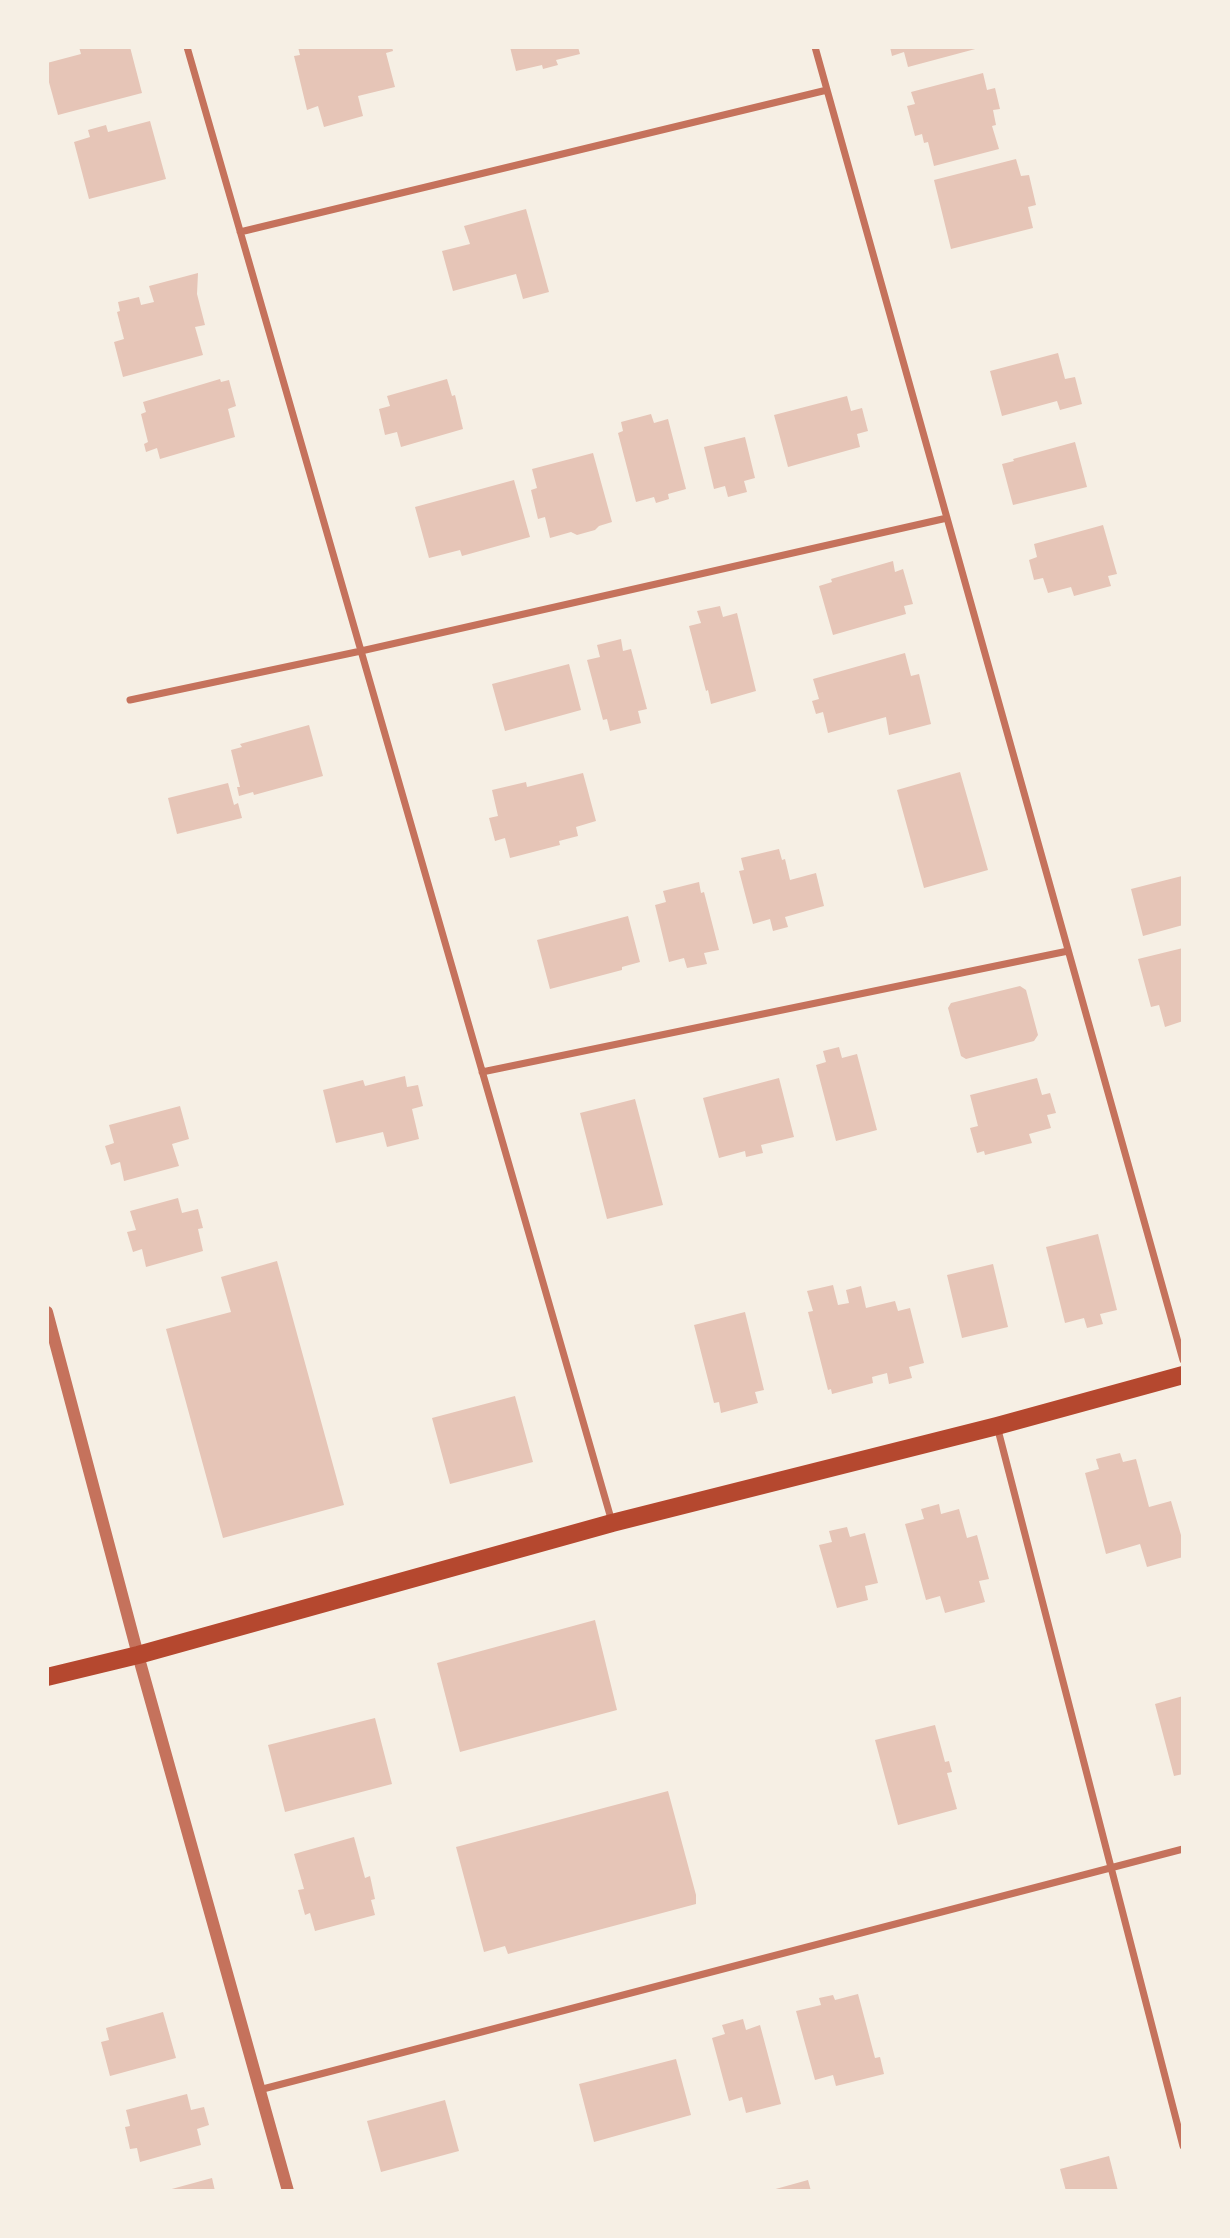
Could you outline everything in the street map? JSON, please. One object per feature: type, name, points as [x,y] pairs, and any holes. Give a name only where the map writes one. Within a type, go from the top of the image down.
[{"type":"main road","points":[[47,1677],[138,1655],[612,1523],[997,1426],[1183,1375]]},
{"type":"street","points":[[187,47],[612,1523]]},
{"type":"street","points":[[815,47],[1183,1360]]},
{"type":"street","points":[[240,232],[827,90]]},
{"type":"street","points":[[130,701],[947,518]]},
{"type":"street","points":[[482,1072],[1068,951]]},
{"type":"street","points":[[47,1312],[138,1655],[288,2191]]},
{"type":"street","points":[[997,1426],[1183,2146]]},
{"type":"street","points":[[259,2090],[1183,1849]]},
{"type":"building","points":[[79,47],[130,47],[142,93],[58,115],[47,75],[47,63],[81,54]]},
{"type":"building","points":[[298,47],[392,47],[393,51],[386,53],[395,87],[358,96],[363,116],[324,127],[318,106],[307,110],[294,56],[300,55]]},
{"type":"building","points":[[510,47],[578,47],[580,54],[556,60],[558,65],[543,69],[542,65],[516,71]]},
{"type":"building","points":[[890,47],[979,48],[908,67],[904,52],[892,56]]},
{"type":"building","points":[[983,73],[987,90],[995,88],[1000,109],[993,110],[996,125],[992,126],[999,149],[934,166],[928,142],[924,143],[922,134],[915,136],[907,106],[915,104],[911,92]]},
{"type":"building","points":[[150,121],[166,179],[89,199],[74,142],[90,137],[88,130],[106,125],[108,132]]},
{"type":"building","points":[[1016,159],[1021,176],[1029,175],[1036,205],[1028,207],[1033,228],[951,249],[934,180]]},
{"type":"building","points":[[526,209],[549,292],[523,299],[516,274],[453,291],[442,251],[470,244],[464,226]]},
{"type":"building","points":[[198,273],[197,294],[205,325],[195,327],[203,355],[123,377],[114,342],[124,339],[117,312],[120,311],[118,302],[139,297],[141,305],[154,302],[149,286]]},
{"type":"building","points":[[1058,353],[1065,379],[1075,377],[1082,404],[1060,410],[1057,401],[1002,416],[990,371]]},
{"type":"building","points":[[220,379],[221,382],[229,380],[236,406],[228,409],[235,437],[160,459],[157,448],[146,452],[144,444],[148,442],[141,414],[146,412],[143,402]]},
{"type":"building","points":[[447,379],[452,396],[455,395],[463,429],[401,447],[397,432],[385,435],[379,409],[390,406],[387,396]]},
{"type":"building","points":[[847,396],[851,411],[862,408],[868,431],[857,434],[860,447],[788,467],[774,415]]},
{"type":"building","points":[[651,414],[654,423],[668,419],[686,489],[668,494],[669,499],[656,503],[654,497],[636,502],[618,433],[623,431],[621,422]]},
{"type":"building","points":[[745,437],[755,478],[744,481],[747,492],[728,497],[725,486],[714,489],[704,447]]},
{"type":"building","points":[[1075,442],[1087,487],[1013,505],[1002,464]]},
{"type":"building","points":[[593,453],[612,522],[577,535],[571,532],[550,538],[545,517],[538,519],[531,490],[537,488],[532,469]]},
{"type":"building","points":[[514,480],[530,537],[462,556],[460,550],[429,558],[415,507]]},
{"type":"building","points":[[1103,525],[1117,574],[1108,576],[1111,586],[1074,596],[1071,587],[1048,593],[1043,578],[1034,580],[1029,560],[1037,557],[1034,544]]},
{"type":"building","points":[[893,561],[895,572],[903,569],[913,604],[904,606],[906,614],[833,635],[819,586],[832,582],[831,579]]},
{"type":"building","points":[[720,606],[723,617],[737,613],[756,691],[711,704],[689,626],[701,623],[697,611]]},
{"type":"building","points":[[621,639],[623,651],[631,649],[647,709],[638,711],[641,723],[610,731],[607,719],[603,720],[587,660],[600,657],[597,645]]},
{"type":"building","points":[[905,653],[911,676],[919,674],[931,724],[889,735],[886,717],[828,733],[823,712],[816,714],[812,701],[819,699],[813,679]]},
{"type":"building","points":[[569,664],[581,710],[505,731],[492,684]]},
{"type":"building","points":[[309,725],[323,776],[254,795],[253,792],[239,796],[237,787],[240,787],[231,750],[242,747],[240,744]]},
{"type":"building","points":[[960,772],[988,870],[924,888],[897,790]]},
{"type":"building","points":[[583,773],[596,821],[576,827],[578,836],[559,841],[560,845],[510,858],[505,838],[495,841],[489,818],[498,816],[492,790],[526,782],[527,787]]},
{"type":"building","points":[[228,783],[234,805],[238,803],[242,818],[177,834],[168,798]]},
{"type":"building","points":[[779,849],[782,860],[785,859],[790,880],[816,873],[824,906],[785,917],[788,927],[773,931],[770,919],[753,924],[739,871],[744,870],[741,858]]},
{"type":"building","points":[[1182,876],[1183,925],[1143,936],[1131,889]]},
{"type":"building","points":[[699,882],[719,950],[704,953],[707,964],[687,968],[684,958],[669,962],[655,905],[666,902],[663,891]]},
{"type":"building","points":[[628,916],[640,962],[622,967],[622,970],[550,989],[537,940]]},
{"type":"building","points":[[1183,948],[1183,1021],[1165,1027],[1159,1005],[1151,1007],[1138,959]]},
{"type":"building","points":[[1020,986],[1026,990],[1038,1035],[1034,1041],[966,1059],[961,1056],[948,1008],[951,1003]]},
{"type":"building","points":[[839,1047],[842,1058],[857,1054],[877,1130],[836,1141],[816,1065],[826,1062],[823,1051]]},
{"type":"building","points":[[405,1076],[407,1087],[418,1085],[423,1106],[412,1109],[419,1139],[387,1147],[383,1132],[336,1143],[323,1090],[363,1080],[365,1086]]},
{"type":"building","points":[[779,1078],[794,1137],[761,1145],[763,1153],[746,1157],[745,1151],[719,1158],[703,1098]]},
{"type":"building","points":[[1037,1078],[1042,1095],[1050,1093],[1056,1113],[1047,1115],[1051,1128],[1029,1134],[1032,1143],[985,1155],[984,1151],[977,1153],[970,1128],[978,1126],[970,1095]]},
{"type":"building","points":[[635,1099],[663,1205],[607,1219],[580,1113]]},
{"type":"building","points":[[180,1106],[189,1139],[172,1144],[179,1166],[124,1181],[120,1162],[111,1165],[105,1146],[114,1143],[109,1125]]},
{"type":"building","points":[[178,1198],[182,1213],[198,1209],[203,1228],[198,1229],[203,1251],[146,1267],[142,1249],[133,1252],[127,1232],[136,1230],[130,1211]]},
{"type":"building","points":[[1098,1234],[1117,1310],[1100,1314],[1103,1324],[1087,1328],[1084,1318],[1065,1323],[1046,1247]]},
{"type":"building","points":[[277,1261],[344,1505],[223,1538],[166,1329],[231,1312],[221,1277]]},
{"type":"building","points":[[993,1264],[1008,1327],[962,1338],[947,1275]]},
{"type":"building","points":[[833,1285],[838,1305],[849,1303],[846,1290],[861,1286],[866,1308],[895,1301],[898,1311],[910,1308],[924,1363],[909,1367],[912,1378],[889,1384],[887,1373],[872,1377],[873,1383],[832,1394],[831,1389],[828,1390],[808,1312],[813,1311],[807,1291]]},
{"type":"building","points":[[745,1312],[764,1390],[755,1392],[758,1403],[721,1413],[719,1402],[714,1403],[694,1325]]},
{"type":"building","points":[[515,1396],[533,1462],[450,1484],[432,1418]]},
{"type":"building","points":[[1120,1453],[1123,1462],[1136,1459],[1149,1507],[1171,1501],[1183,1542],[1183,1557],[1147,1567],[1140,1544],[1106,1554],[1085,1473],[1099,1469],[1096,1459]]},
{"type":"building","points":[[939,1504],[941,1514],[959,1509],[967,1538],[977,1535],[989,1579],[979,1581],[985,1602],[945,1613],[940,1596],[926,1600],[905,1524],[924,1519],[921,1509]]},
{"type":"building","points":[[847,1527],[850,1537],[865,1533],[878,1583],[865,1586],[868,1600],[837,1608],[819,1545],[832,1542],[829,1531]]},
{"type":"building","points":[[595,1620],[617,1710],[460,1752],[437,1663]]},
{"type":"building","points":[[1183,1696],[1183,1774],[1174,1776],[1155,1704]]},
{"type":"building","points":[[375,1718],[392,1784],[285,1812],[268,1745]]},
{"type":"building","points":[[935,1725],[945,1762],[949,1761],[952,1772],[947,1773],[957,1809],[898,1825],[875,1740]]},
{"type":"building","points":[[668,1791],[696,1895],[696,1904],[508,1954],[505,1946],[484,1952],[456,1847]]},
{"type":"building","points":[[354,1837],[365,1878],[370,1876],[375,1915],[315,1931],[310,1913],[305,1915],[298,1890],[304,1889],[294,1854]]},
{"type":"building","points":[[858,1994],[875,2058],[880,2057],[884,2074],[836,2086],[833,2075],[815,2080],[796,2011],[821,2005],[819,1998],[833,1995],[835,2000]]},
{"type":"building","points":[[163,2012],[176,2058],[110,2076],[101,2042],[109,2040],[106,2028]]},
{"type":"building","points":[[743,2019],[746,2030],[760,2025],[781,2104],[746,2113],[742,2097],[729,2101],[712,2038],[725,2034],[722,2025]]},
{"type":"building","points":[[676,2059],[691,2115],[594,2142],[579,2084]]},
{"type":"building","points":[[187,2094],[191,2110],[204,2107],[209,2125],[197,2129],[201,2145],[140,2162],[137,2148],[130,2149],[125,2127],[130,2126],[126,2110]]},
{"type":"building","points":[[445,2100],[459,2151],[381,2172],[367,2121]]},
{"type":"building","points":[[1109,2156],[1118,2191],[1066,2191],[1060,2169]]},
{"type":"building","points":[[212,2178],[215,2191],[168,2191],[168,2190]]},
{"type":"building","points":[[808,2180],[811,2191],[772,2191],[772,2190]]}]
